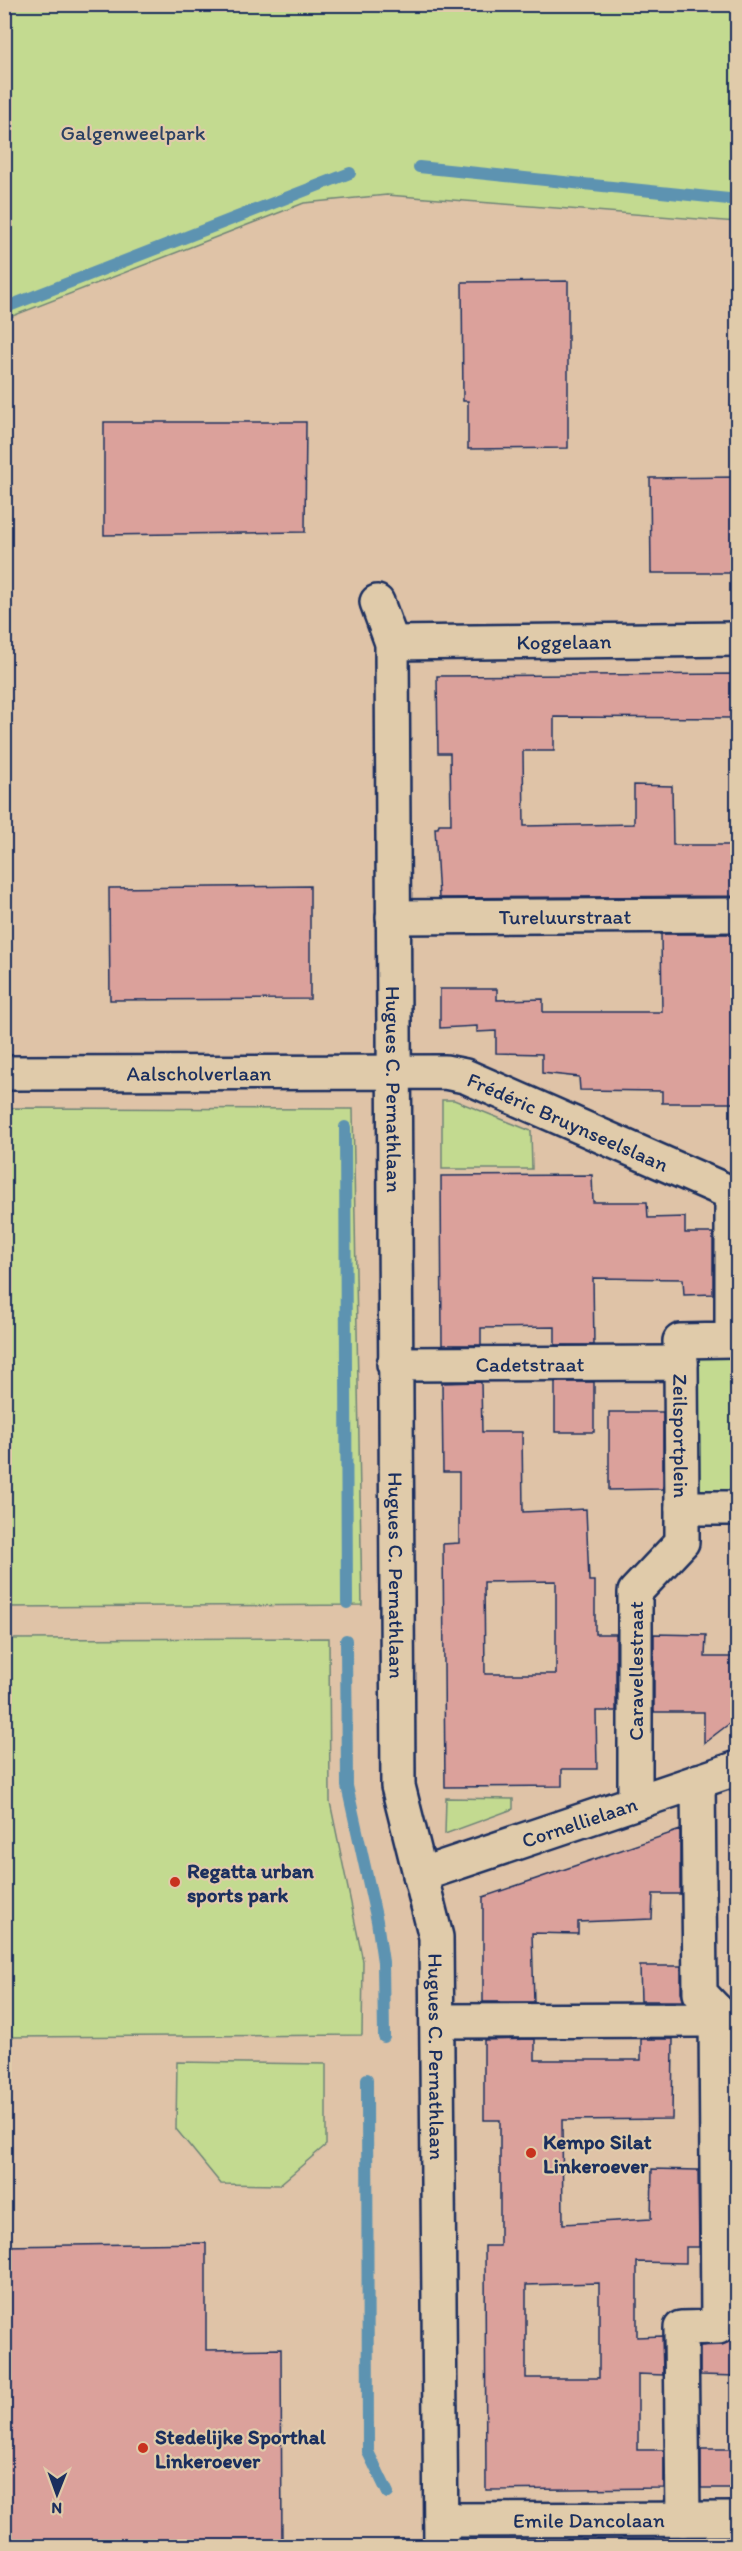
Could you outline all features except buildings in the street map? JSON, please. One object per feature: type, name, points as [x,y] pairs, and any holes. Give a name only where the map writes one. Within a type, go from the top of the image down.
[{"type":"street","name":"Hugues C. Pernathlaan","points":[[377,602],[392,643],[398,1786],[436,1936],[441,2533]]},
{"type":"street","name":"Koggelaan","points":[[392,643],[738,639]]},
{"type":"street","name":"Tureluurstraat","points":[[393,917],[738,915]]},
{"type":"street","name":"Frédéric Bruynseelslaan","points":[[393,1073],[445,1072],[465,1076],[735,1195]]},
{"type":"street","name":"Aalscholverlaan","points":[[4,1073],[393,1073]]},
{"type":"street","name":"Zeilsportplein","points":[[735,1195],[732,1340],[680,1341],[674,1362],[682,1515],[738,1508]]},
{"type":"street","name":"Cadetstraat","points":[[394,1364],[674,1362]]},
{"type":"street","name":"Caravellestraat","points":[[635,1802],[634,1592],[682,1542],[682,1515]]},
{"type":"street","name":"Cornellielaan","points":[[420,1875],[738,1768]]},
{"type":"street","points":[[698,1781],[700,1993],[727,2010]]},
{"type":"street","points":[[437,2021],[700,2020],[727,2010]]},
{"type":"street","points":[[682,2519],[681,2328],[718,2327],[717,2226],[727,2010]]},
{"type":"street","name":"Emile Dancolaan","points":[[441,2533],[682,2519],[738,2519]]},
{"type":"green space","name":"Galgenweelpark","points":[[5,4],[737,5],[737,222],[387,195],[304,203],[5,319]]},
{"type":"green space","points":[[442,1100],[454,1100],[531,1131],[532,1169],[442,1169]]},
{"type":"green space","points":[[4,1108],[353,1109],[362,1605],[5,1607]]},
{"type":"green space","points":[[693,1351],[737,1351],[737,1496],[694,1497]]},
{"type":"green space","name":"Regatta urban sports park","points":[[329,1638],[330,1802],[363,1961],[362,2035],[5,2037],[5,1639]]},
{"type":"green space","points":[[446,1798],[513,1799],[513,1809],[445,1834]]},
{"type":"green space","points":[[177,2062],[326,2064],[326,2145],[279,2185],[221,2184],[176,2129]]},
{"type":"waterway","points":[[419,167],[738,200]]},
{"type":"waterway","points":[[4,308],[350,173]]},
{"type":"waterway","points":[[345,1127],[347,1603]]},
{"type":"waterway","points":[[346,1640],[347,1786],[377,1921],[383,1962],[384,2037]]},
{"type":"waterway","points":[[367,2079],[368,2452],[388,2493]]},
{"type":"place","name":"Regatta urban sports park","points":[[175,1882]]},
{"type":"place","name":"Kempo Silat Linkeroever","points":[[531,2153]]},
{"type":"place","name":"Stedelijke Sporthal Linkeroever","points":[[143,2448]]}]
